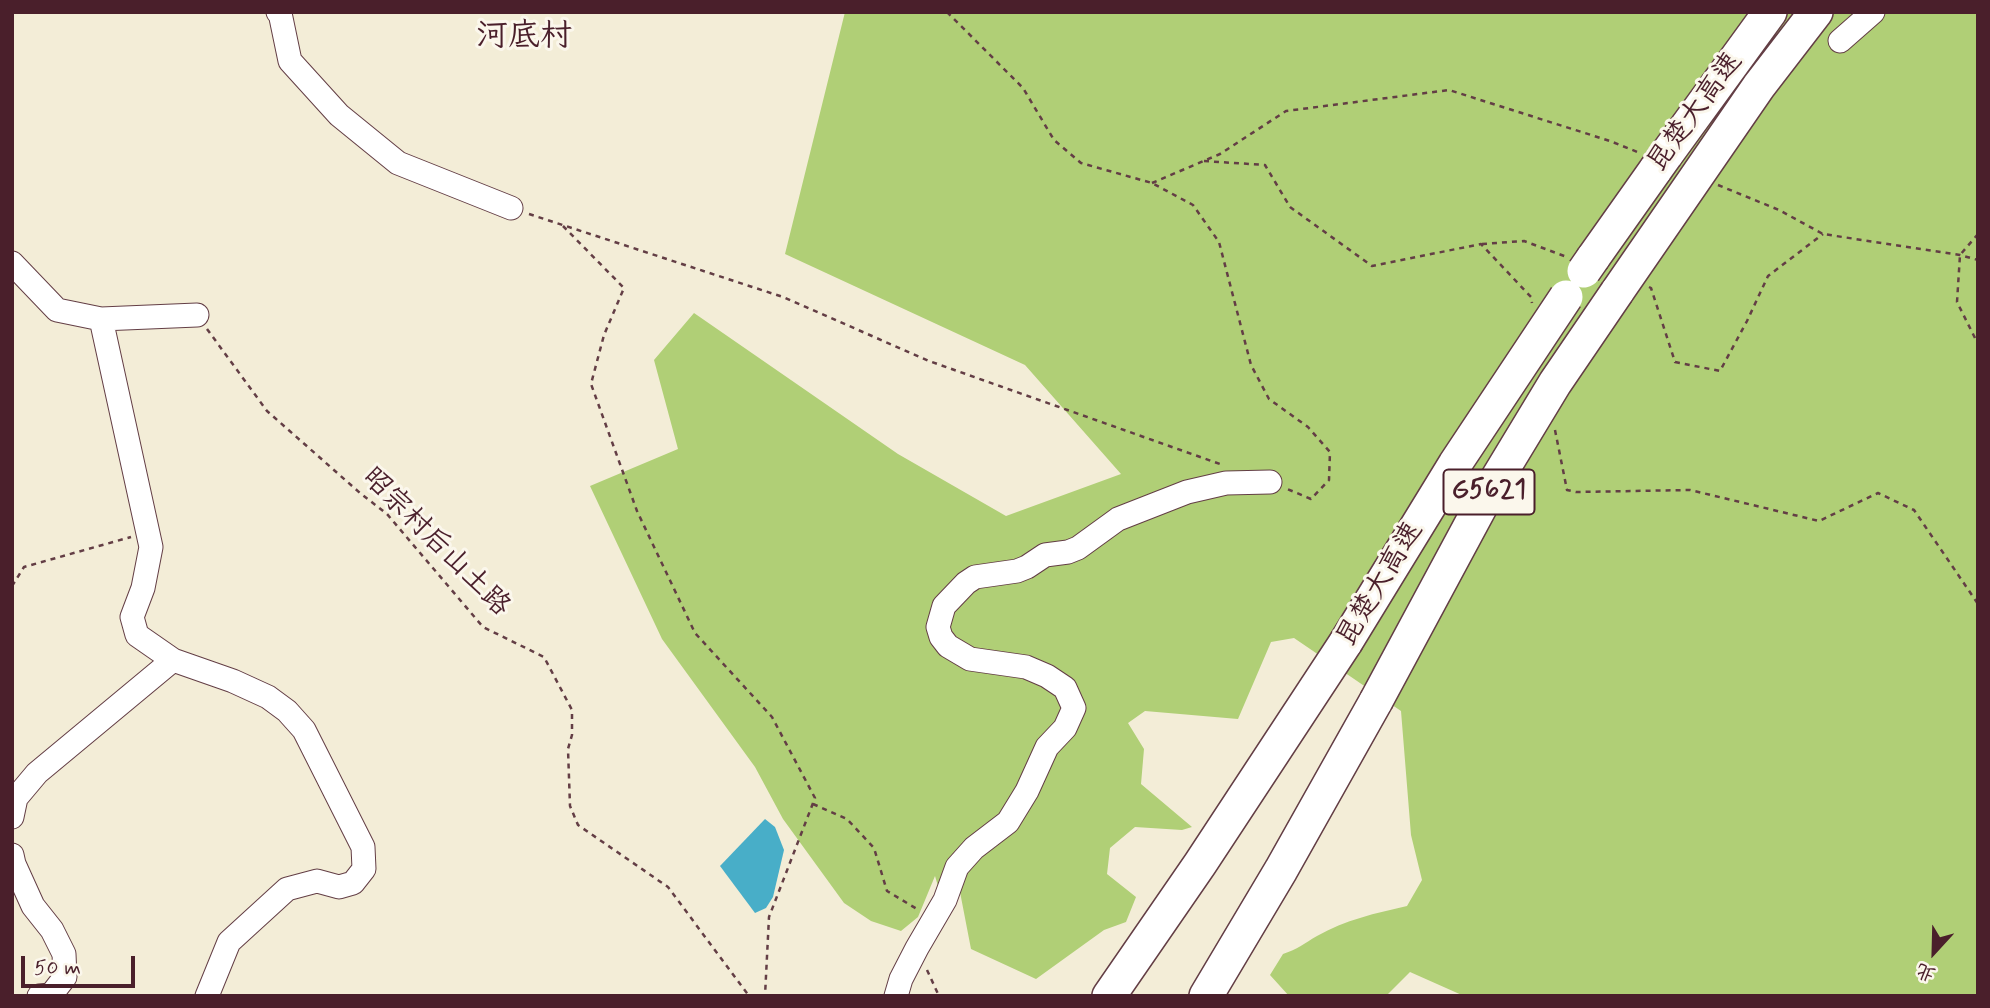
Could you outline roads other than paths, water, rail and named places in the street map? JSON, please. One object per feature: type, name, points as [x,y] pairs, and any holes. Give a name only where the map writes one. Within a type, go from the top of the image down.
[{"type":"highway","name":"昆楚大高速","points":[[1130,996],[1268,778],[1346,642],[1455,464],[1580,272],[1770,12]]},
{"type":"highway","name":"昆楚大高速","points":[[1206,996],[1376,701],[1490,490],[1555,383],[1630,288],[1759,86],[1816,12]]},
{"type":"highway","name":"G5621","points":[[1109,996],[1200,864],[1346,642]]},
{"type":"street","points":[[278,12],[290,61],[339,115],[398,163],[511,208]]},
{"type":"street","points":[[1840,41],[1873,12]]},
{"type":"street","points":[[12,263],[57,310],[100,319],[197,315]]},
{"type":"street","points":[[100,319],[151,547],[143,588],[132,617],[137,635],[173,660],[233,681],[268,697],[287,711],[304,730],[363,847],[364,869],[353,883],[340,887],[317,881],[287,889],[229,942],[207,996]]},
{"type":"street","points":[[897,996],[901,979],[944,900],[957,867],[974,848],[1007,822],[1027,791],[1047,747],[1065,728],[1074,708],[1065,688],[1046,676],[1026,667],[970,659],[948,646],[938,627],[944,606],[966,583],[975,578],[1017,571],[1045,555],[1078,548],[1118,519],[1187,492],[1226,483],[1270,482]]},
{"type":"street","points":[[12,817],[16,798],[37,774],[173,660]]},
{"type":"street","points":[[12,855],[13,864],[33,906],[52,930],[64,954],[65,977],[51,995],[38,996]]},
{"type":"water","points":[[765,819],[775,827],[784,850],[773,897],[766,908],[755,913],[720,866]]},
{"type":"district","name":"河底村","points":[[524,38]]}]
